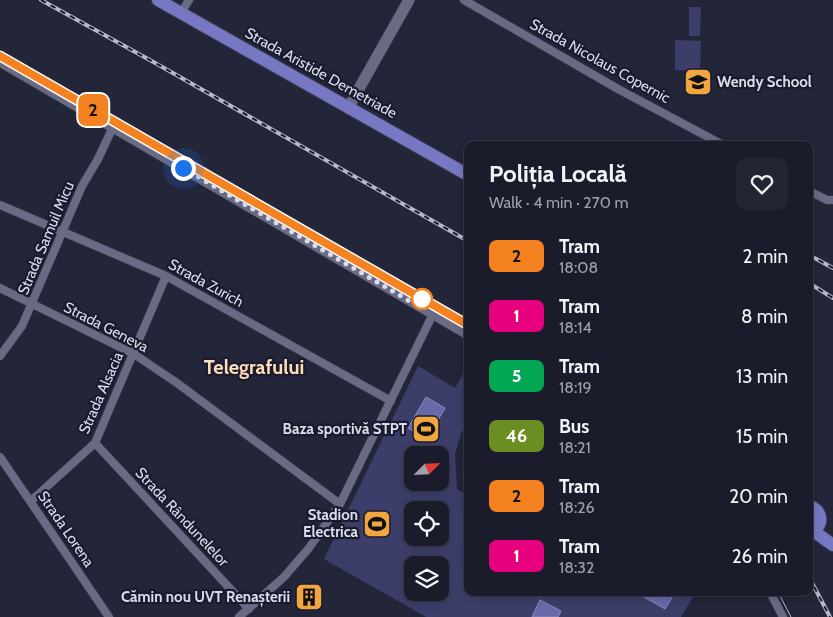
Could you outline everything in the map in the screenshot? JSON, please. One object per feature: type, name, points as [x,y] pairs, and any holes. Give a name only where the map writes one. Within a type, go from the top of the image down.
[{"type":"main road","name":"Strada Aristide Demetriade","points":[[158,0],[464,173]]},
{"type":"main road","points":[[813,507],[819,515],[819,524],[813,529]]},
{"type":"main road","points":[[813,531],[833,545]]},
{"type":"street","points":[[181,13],[189,0]]},
{"type":"street","points":[[348,108],[409,0]]},
{"type":"street","name":"Strada Nicolaus Copernic","points":[[464,0],[618,89],[716,141]]},
{"type":"street","points":[[0,61],[464,332]]},
{"type":"street","name":"Strada Samuil Micu","points":[[0,356],[22,326],[82,186],[113,127]]},
{"type":"street","points":[[813,193],[826,200],[833,200]]},
{"type":"street","name":"Strada Zurich","points":[[0,205],[166,276],[391,401]]},
{"type":"street","name":"Strada Alsacia","points":[[31,501],[96,443],[166,276]]},
{"type":"street","name":"Strada Geneva","points":[[0,288],[134,354],[177,383],[340,504]]},
{"type":"street","points":[[239,617],[297,562],[340,504],[433,314]]},
{"type":"street","name":"Strada Rândunelelor","points":[[96,443],[249,609]]},
{"type":"street","name":"Strada Lorena","points":[[0,457],[108,617]]},
{"type":"street","points":[[772,596],[783,617]]},
{"type":"shaded area","points":[[689,7],[701,7],[700,36],[689,36]]},
{"type":"shaded area","points":[[675,40],[701,41],[700,71],[675,70]]},
{"type":"shaded area","points":[[418,366],[455,388],[464,372],[464,428],[455,454],[457,489],[464,493],[464,596],[693,596],[681,617],[426,617],[324,559]]},
{"type":"shaded area","points":[[426,397],[445,408],[427,439],[408,428]]},
{"type":"shaded area","points":[[642,596],[673,596],[665,609]]},
{"type":"shaded area","points":[[540,600],[561,611],[558,617],[532,617]]},
{"type":"tram line","points":[[0,51],[464,320]]},
{"type":"tram line","name":"2","points":[[0,56],[464,323]]},
{"type":"tram line","points":[[780,596],[791,617]]},
{"type":"railway","points":[[41,0],[464,239]]},
{"type":"railway","points":[[813,257],[833,268]]},
{"type":"railway","points":[[813,286],[833,298]]},
{"type":"railway","points":[[813,585],[830,617]]},
{"type":"place","name":"Wendy School","points":[[698,82]]},
{"type":"place","name":"Baza sportivă STPT","points":[[426,429]]},
{"type":"place","name":"Stadion Electrica","points":[[377,524]]},
{"type":"place","name":"Cămin nou UVT Renașterii","points":[[309,597]]},
{"type":"district","name":"Telegrafului","points":[[254,367]]},
{"type":"route","points":[[183,168],[418,306],[422,299]]}]
